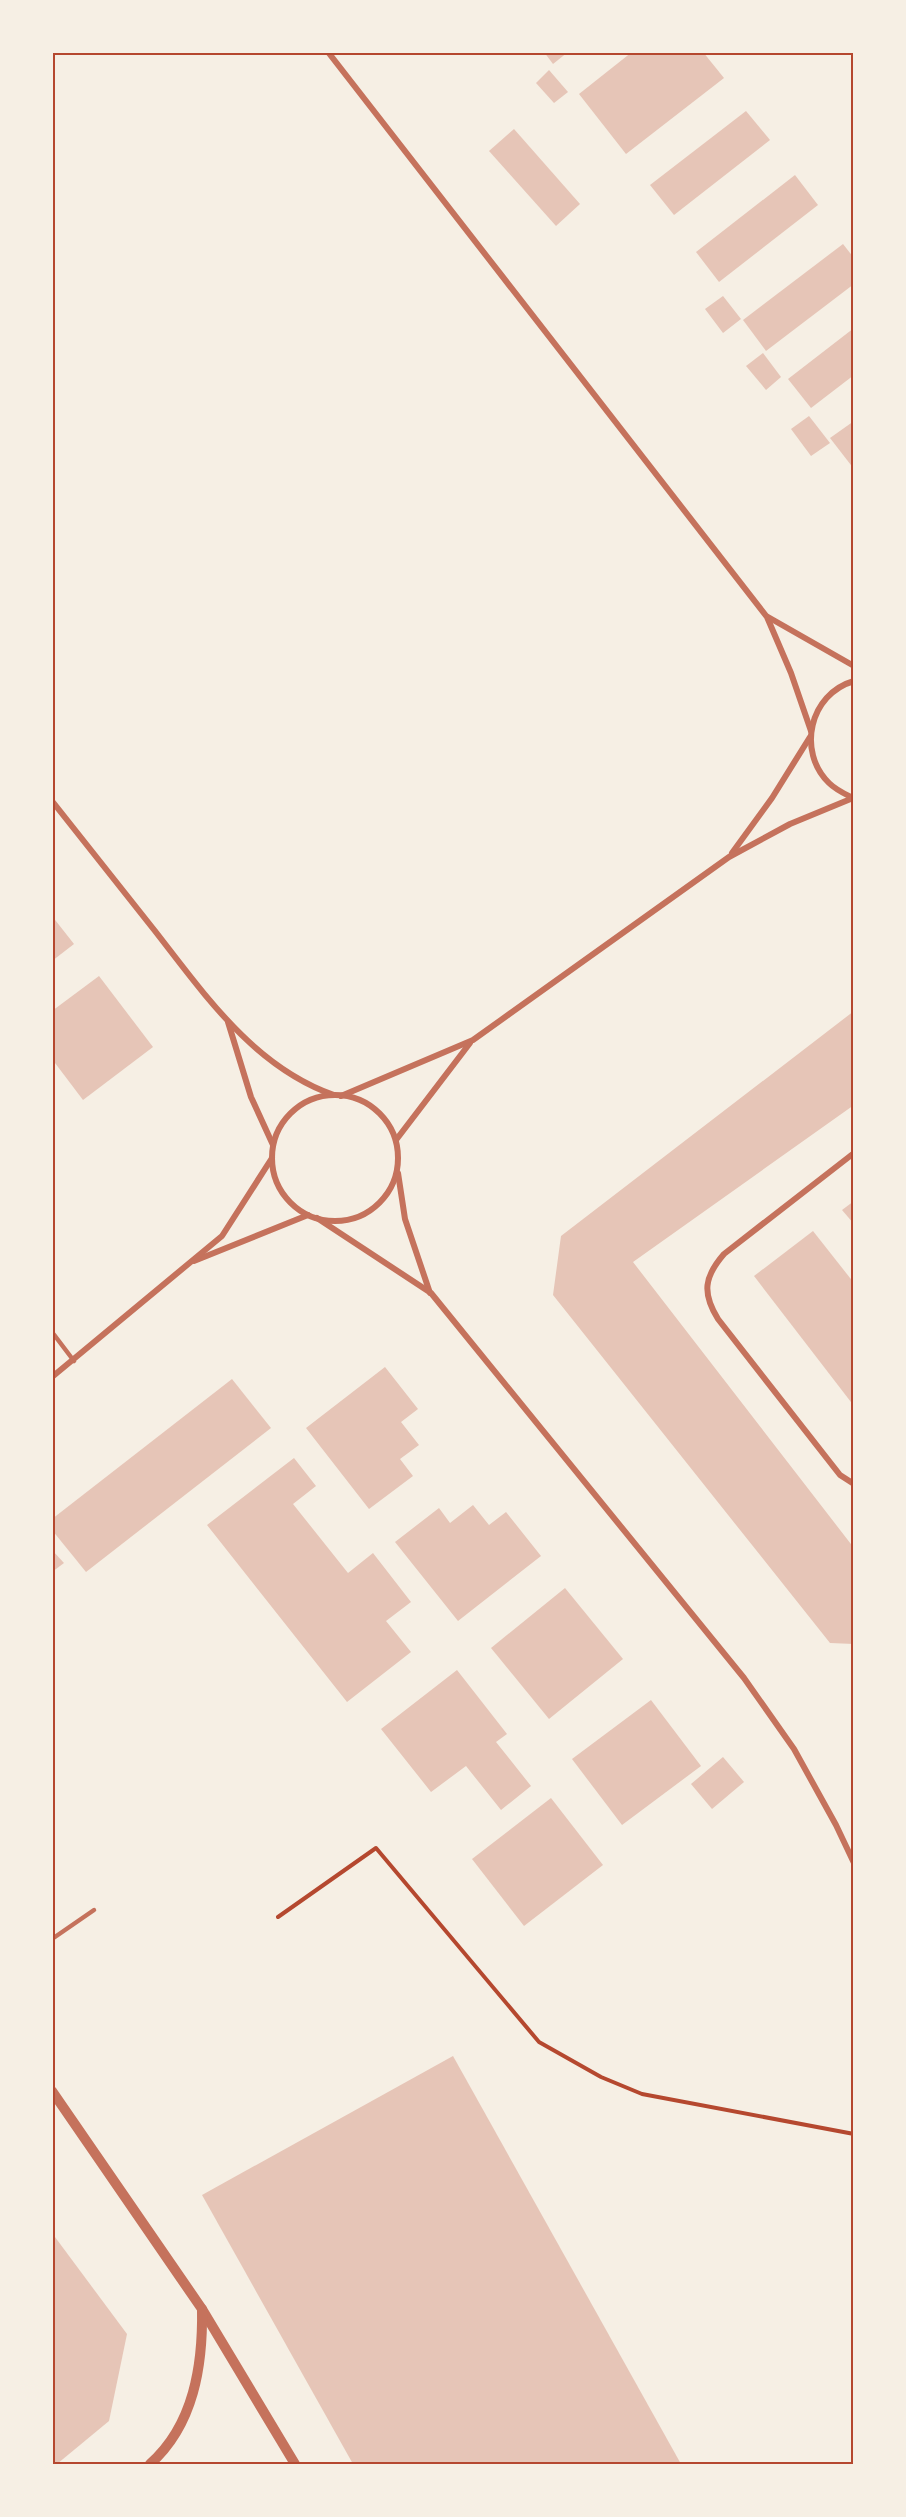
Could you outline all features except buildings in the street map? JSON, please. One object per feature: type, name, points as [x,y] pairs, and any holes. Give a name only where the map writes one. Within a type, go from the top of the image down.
[{"type":"street","points":[[328,52],[767,617],[791,673],[810,734],[814,762],[830,784],[853,798]]},
{"type":"street","points":[[767,617],[854,666]]},
{"type":"street","points":[[729,856],[772,798],[810,734],[815,715],[823,701],[835,690],[854,681]]},
{"type":"street","points":[[398,1168],[386,1196],[362,1215],[333,1221],[308,1215],[286,1197],[273,1171],[273,1145],[279,1128],[302,1104],[318,1098],[338,1095],[472,1040],[729,856],[790,824],[853,798]]},
{"type":"street","points":[[52,801],[228,1021],[288,1073],[311,1087],[360,1100],[376,1110],[391,1126],[396,1140],[405,1219],[431,1293]]},
{"type":"street","points":[[228,1021],[251,1097],[273,1145]]},
{"type":"street","points":[[396,1140],[472,1040]]},
{"type":"street","points":[[854,1153],[724,1254],[712,1268],[706,1285],[708,1304],[718,1319],[840,1474],[854,1484]]},
{"type":"street","points":[[52,1377],[222,1236],[272,1157]]},
{"type":"street","points":[[188,1264],[308,1215]]},
{"type":"street","points":[[317,1218],[431,1293],[744,1678],[794,1749],[854,1863]]},
{"type":"street","points":[[52,2091],[202,2309],[295,2464]]},
{"type":"street","points":[[150,2464],[161,2454],[182,2422],[196,2386],[203,2347],[202,2309]]},
{"type":"lane","points":[[52,1332],[74,1360]]},
{"type":"lane","points":[[52,1939],[94,1910]]},
{"type":"path","points":[[278,1917],[376,1848],[539,2042],[601,2077],[642,2094],[854,2134]]}]
